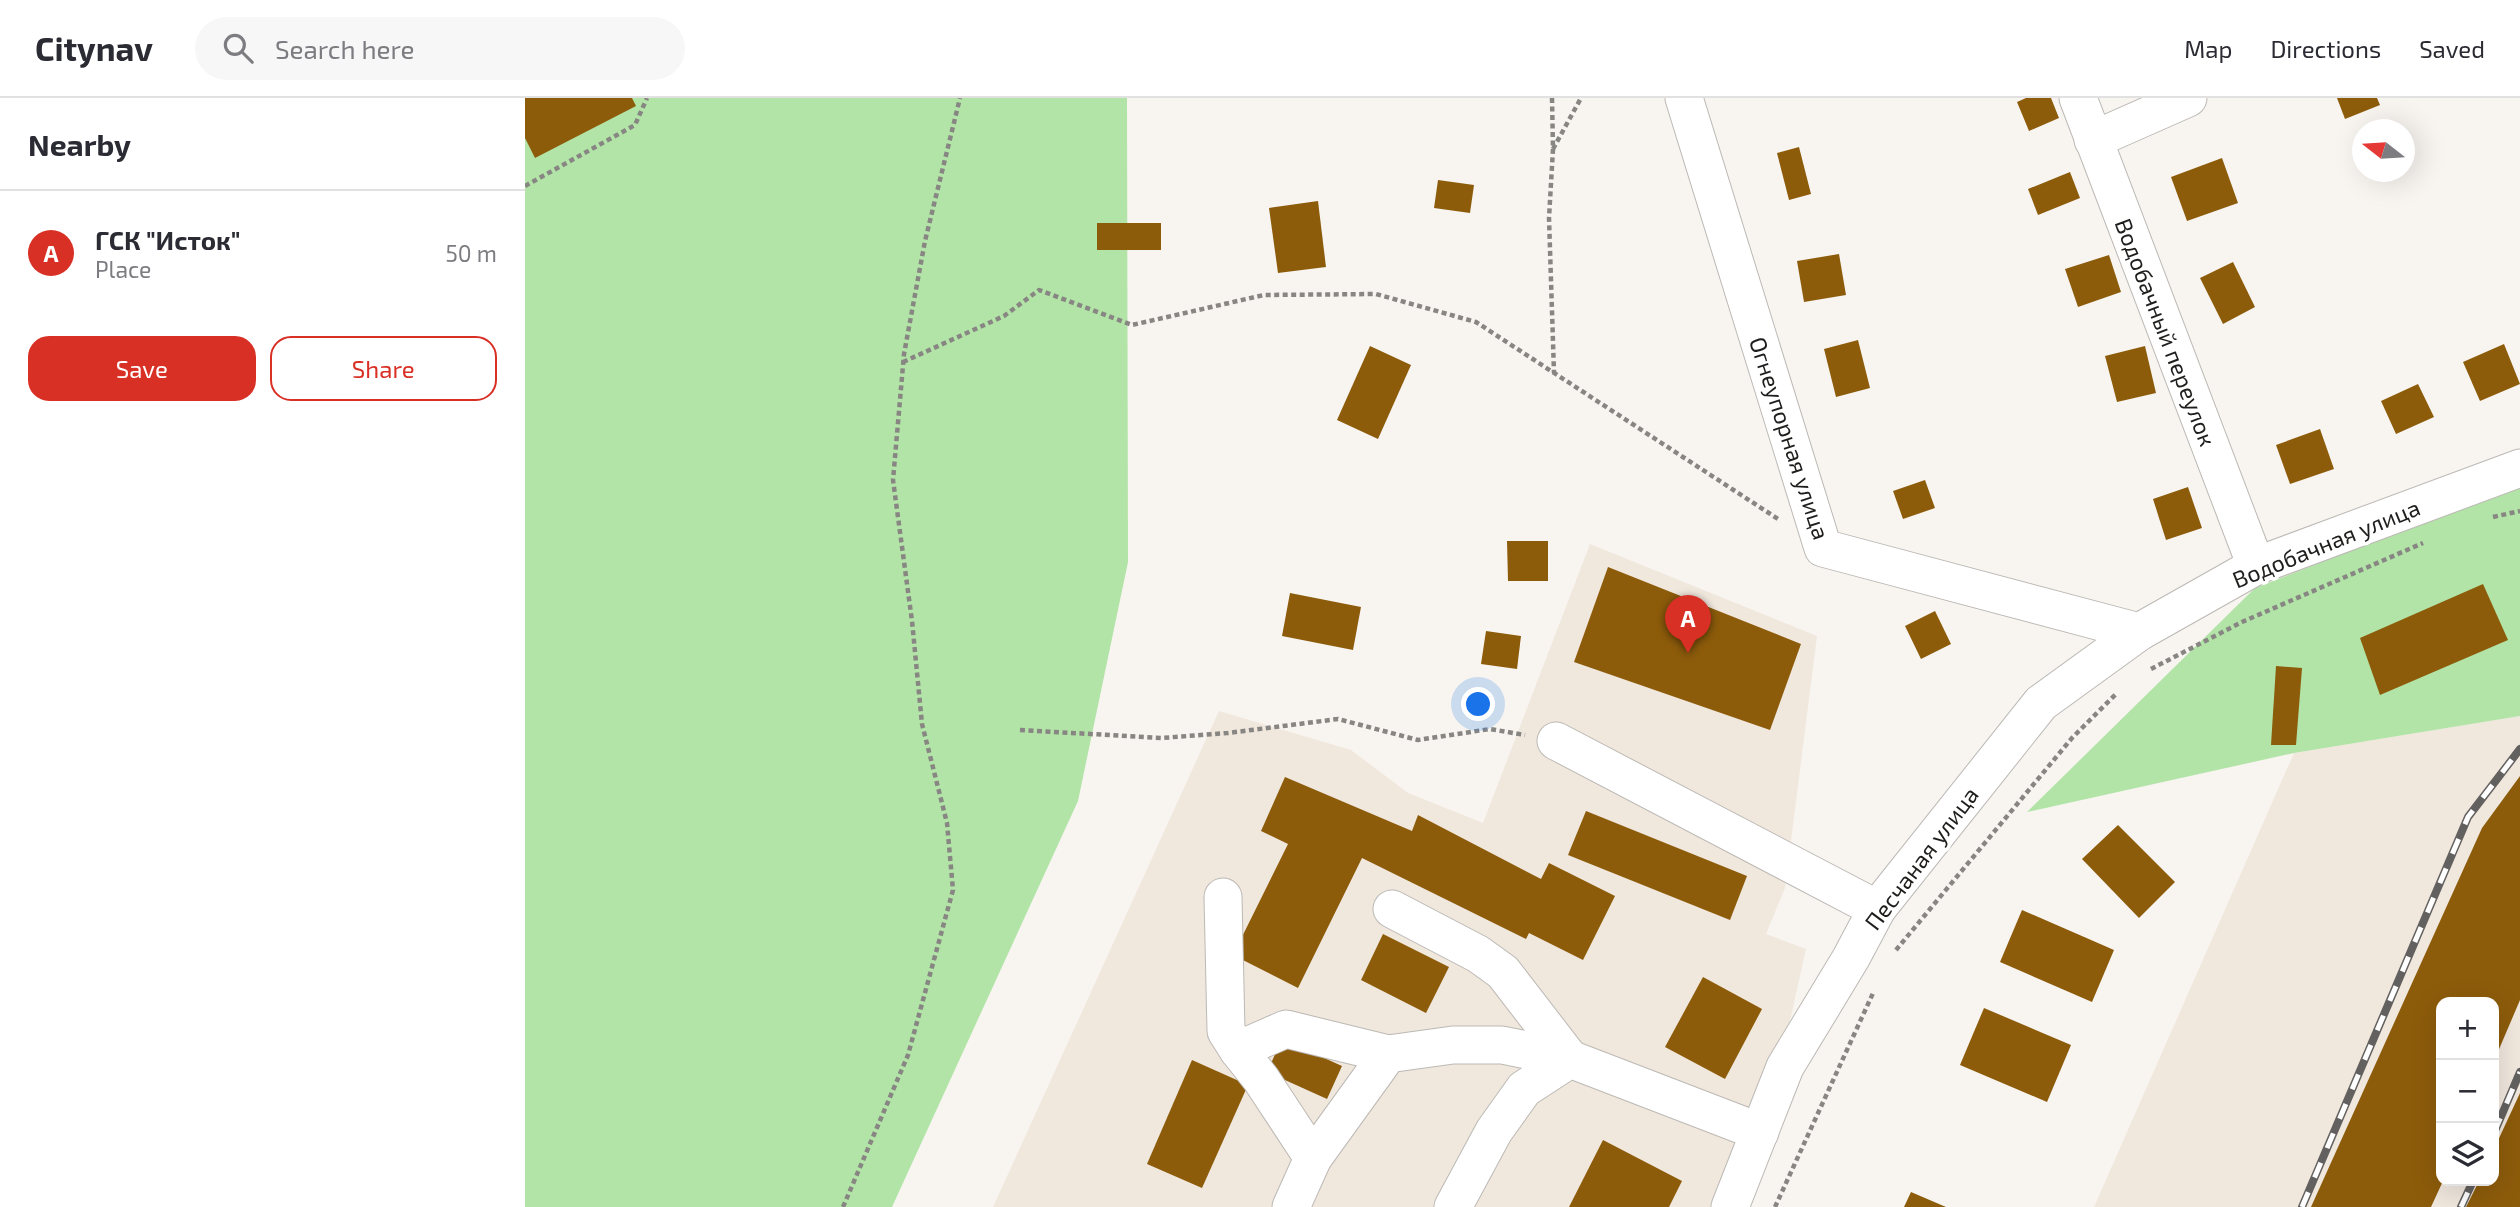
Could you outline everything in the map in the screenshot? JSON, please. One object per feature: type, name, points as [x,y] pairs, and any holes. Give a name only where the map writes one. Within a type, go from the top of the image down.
[{"type":"street","name":"Огнеупорная улица","points":[[1684,98],[1823,548],[2139,632]]},
{"type":"street","name":"Водобачный переулок","points":[[2078,98],[2256,566]]},
{"type":"street","points":[[2093,140],[2188,98]]},
{"type":"street","name":"Водобачная улица","points":[[2139,632],[2256,566],[2520,468]]},
{"type":"street","name":"Песчаная улица","points":[[1730,1207],[1786,1067],[1877,909],[2041,703],[2139,632]]},
{"type":"street","points":[[1556,741],[1877,909]]},
{"type":"street","points":[[1223,897],[1226,1031],[1313,1158]]},
{"type":"street","points":[[1392,909],[1478,954],[1503,972],[1570,1059]]},
{"type":"street","points":[[1238,1050],[1286,1029],[1388,1054],[1453,1045],[1502,1045],[1570,1059],[1760,1132]]},
{"type":"street","points":[[1291,1207],[1313,1158],[1388,1054]]},
{"type":"street","points":[[1453,1207],[1494,1131],[1524,1090],[1570,1059]]},
{"type":"path","points":[[525,186],[635,125],[647,98]]},
{"type":"path","points":[[843,1207],[908,1055],[953,890],[947,823],[922,724],[912,621],[893,480],[903,362],[925,241],[960,98]]},
{"type":"path","points":[[1552,98],[1553,149],[1549,218],[1554,374]]},
{"type":"path","points":[[1553,149],[1581,98]]},
{"type":"path","points":[[903,362],[1004,316],[1039,290],[1132,325],[1264,295],[1376,295],[1476,322],[1823,548]]},
{"type":"path","points":[[2484,519],[2520,511]]},
{"type":"path","points":[[2143,673],[2242,622],[2434,539]]},
{"type":"path","points":[[1888,959],[2073,738],[2121,689]]},
{"type":"path","points":[[1020,730],[1161,737],[1228,733],[1338,719],[1418,740],[1490,729],[1556,741]]},
{"type":"path","points":[[1775,1207],[1877,984]]},
{"type":"shaded area","points":[[1590,544],[1817,636],[1785,888],[1766,934],[1806,949],[1785,1043],[1717,1207],[993,1207],[1219,711],[1351,750],[1408,793],[1483,823]]},
{"type":"shaded area","points":[[2520,716],[2520,1207],[2094,1207],[2294,753]]},
{"type":"green space","points":[[525,98],[1127,98],[1128,562],[1078,801],[892,1207],[525,1207]]},
{"type":"green space","points":[[2520,485],[2520,716],[2294,753],[2027,812],[2255,588]]},
{"type":"building","points":[[525,98],[632,98],[636,106],[535,158],[525,138]]},
{"type":"building","points":[[2026,98],[2051,98],[2059,118],[2029,131],[2017,102]]},
{"type":"building","points":[[2337,98],[2377,98],[2380,105],[2345,119]]},
{"type":"building","points":[[1799,147],[1811,194],[1789,200],[1777,153]]},
{"type":"building","points":[[2222,158],[2238,203],[2187,221],[2171,177]]},
{"type":"building","points":[[2070,172],[2080,198],[2038,215],[2028,189]]},
{"type":"building","points":[[1438,180],[1474,185],[1470,213],[1434,208]]},
{"type":"building","points":[[1318,201],[1326,267],[1278,273],[1269,208]]},
{"type":"building","points":[[1097,223],[1161,223],[1161,250],[1097,250]]},
{"type":"building","points":[[1839,254],[1846,295],[1804,302],[1797,261]]},
{"type":"building","points":[[2109,255],[2121,292],[2078,307],[2065,269]]},
{"type":"building","points":[[2233,262],[2255,307],[2223,324],[2200,278]]},
{"type":"building","points":[[1858,340],[1870,388],[1836,397],[1824,349]]},
{"type":"building","points":[[2504,344],[2520,384],[2480,401],[2463,362]]},
{"type":"building","points":[[1370,346],[1411,365],[1378,439],[1337,420]]},
{"type":"building","points":[[2145,346],[2156,393],[2117,402],[2105,356]]},
{"type":"building","points":[[2418,384],[2434,417],[2396,434],[2381,401]]},
{"type":"building","points":[[2320,429],[2334,469],[2290,484],[2276,445]]},
{"type":"building","points":[[1925,480],[1935,508],[1903,519],[1893,491]]},
{"type":"building","points":[[2188,487],[2202,528],[2166,540],[2153,499]]},
{"type":"building","points":[[1507,541],[1548,541],[1548,581],[1508,581]]},
{"type":"building","points":[[1608,567],[1801,644],[1770,730],[1574,662]]},
{"type":"building","points":[[2483,584],[2508,640],[2380,695],[2360,638]]},
{"type":"building","points":[[1290,593],[1361,607],[1353,650],[1282,636]]},
{"type":"building","points":[[1935,611],[1951,644],[1921,659],[1905,626]]},
{"type":"building","points":[[1486,631],[1521,636],[1517,669],[1481,664]]},
{"type":"building","points":[[2276,666],[2302,668],[2296,745],[2271,745]]},
{"type":"building","points":[[2520,776],[2520,1000],[2499,1049],[2499,997],[2436,997],[2436,1186],[2441,1186],[2431,1207],[2311,1207],[2482,828]]},
{"type":"building","points":[[1285,777],[1412,831],[1418,815],[1541,879],[1549,863],[1615,896],[1583,960],[1529,933],[1526,939],[1362,858],[1298,988],[1233,955],[1288,844],[1261,831]]},
{"type":"building","points":[[1586,811],[1747,876],[1730,920],[1568,855]]},
{"type":"building","points":[[2118,825],[2175,882],[2139,918],[2082,859]]},
{"type":"building","points":[[2022,910],[2114,950],[2092,1002],[2000,962]]},
{"type":"building","points":[[1383,934],[1449,967],[1426,1013],[1361,980]]},
{"type":"building","points":[[1703,977],[1762,1009],[1725,1079],[1665,1047]]},
{"type":"building","points":[[1984,1008],[2071,1045],[2047,1102],[1960,1065]]},
{"type":"building","points":[[1282,1039],[1342,1066],[1327,1099],[1267,1072]]},
{"type":"building","points":[[1192,1060],[1248,1085],[1202,1188],[1147,1164]]},
{"type":"building","points":[[2520,1093],[2520,1207],[2466,1207],[2476,1186],[2499,1186],[2499,1138]]},
{"type":"building","points":[[1603,1140],[1682,1181],[1669,1207],[1569,1207]]},
{"type":"building","points":[[1911,1192],[1946,1207],[1904,1207]]},
{"type":"railway","points":[[2302,1207],[2468,817],[2520,749]]},
{"type":"railway","points":[[2498,1123],[2520,1072]]},
{"type":"railway","points":[[2461,1207],[2471,1186]]},
{"type":"place","name":"ГСК \"Исток\"","points":[[1688,653]]}]
